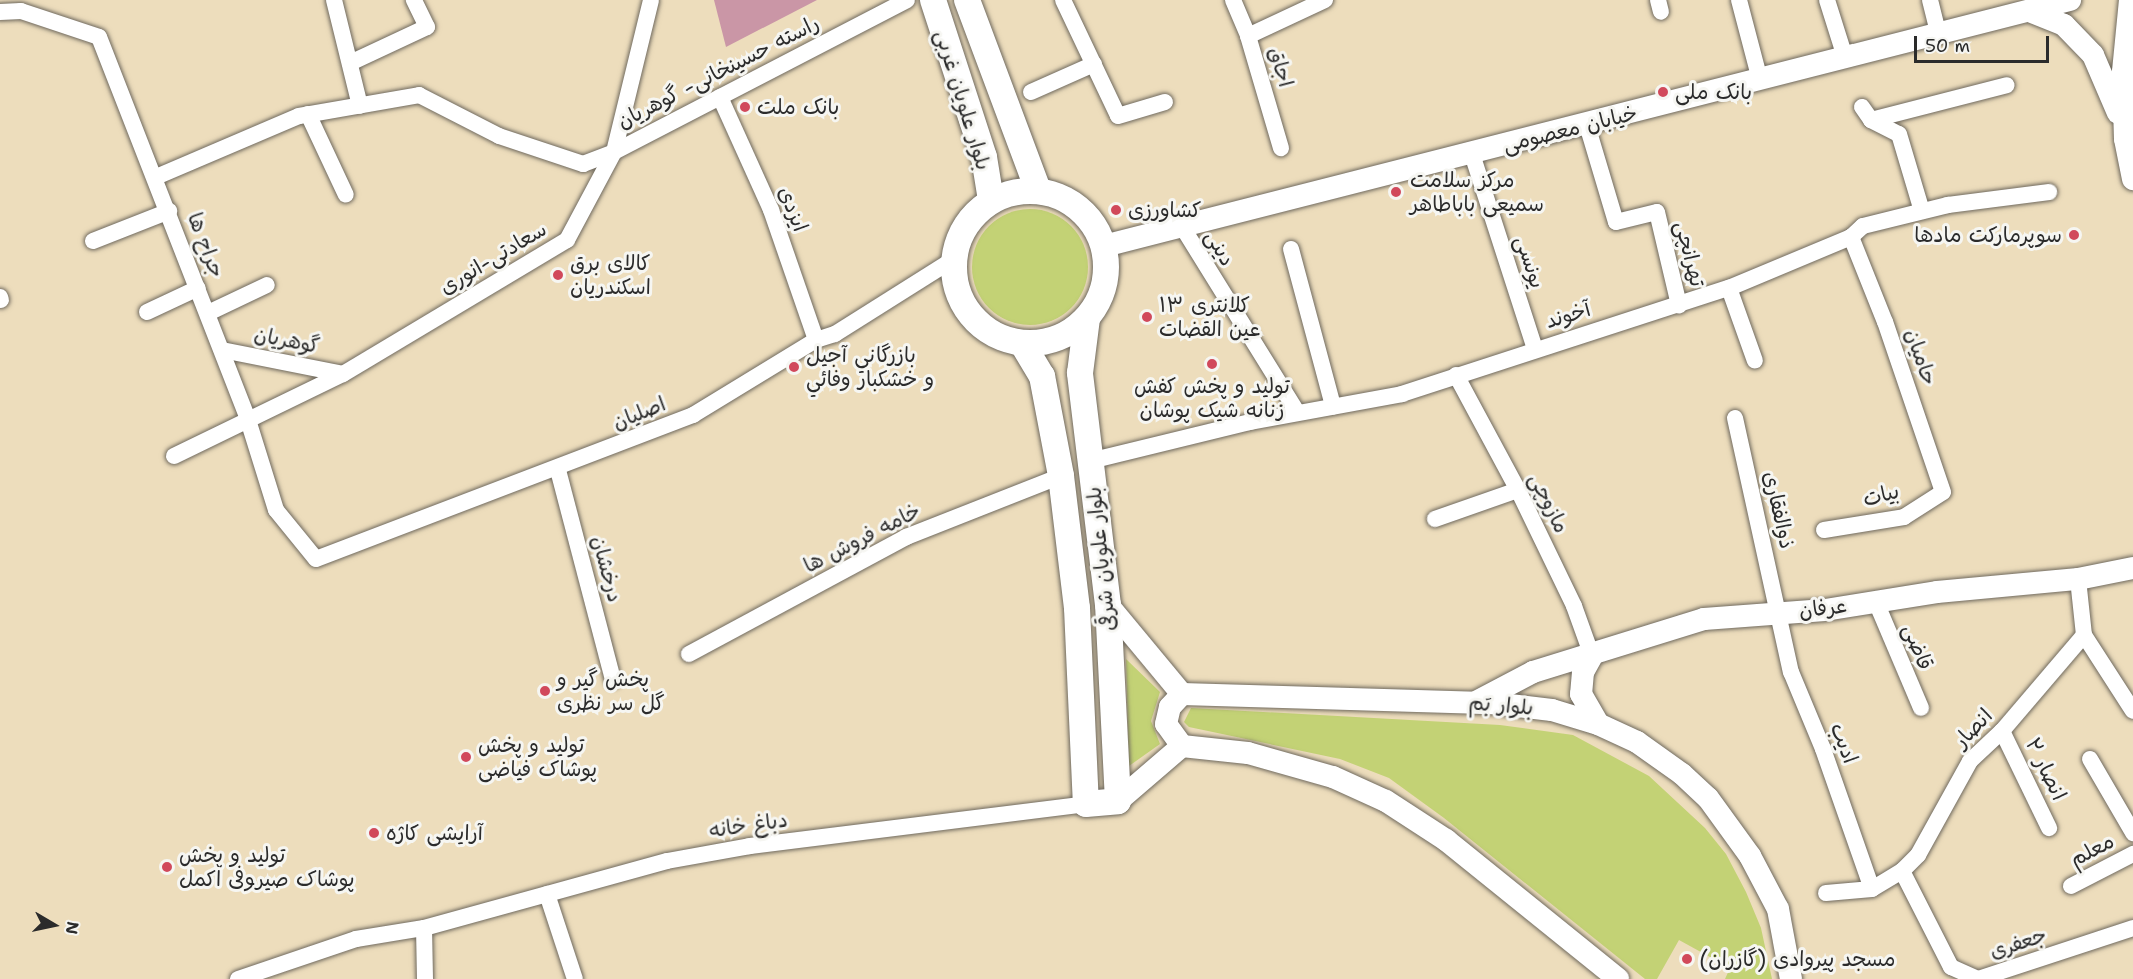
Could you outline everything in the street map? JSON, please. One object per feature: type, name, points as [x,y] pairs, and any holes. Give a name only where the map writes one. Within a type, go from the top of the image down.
[{"type":"main road","name":"بلوار علویان غربی","points":[[933,0],[984,157],[991,200]]},
{"type":"main road","name":"بلوار علویان غربی","points":[[967,0],[1038,190]]},
{"type":"main road","points":[[2125,139],[2123,72],[2130,0]]},
{"type":"main road","points":[[2050,5],[2064,26],[2093,55],[2112,94],[2125,139],[2133,179]]},
{"type":"main road","name":"خیابان معصومی","points":[[1104,246],[1183,228],[2050,5]]},
{"type":"main road","points":[[1038,190],[1061,196],[1081,209],[1104,246],[1106,274],[1100,297],[1087,318],[1068,333],[1046,342],[1022,343],[999,337],[979,324],[958,290],[954,259],[960,236],[973,215],[991,200],[1014,192],[1038,190]]},
{"type":"main road","name":"بلوار علویان شرقی","points":[[1087,318],[1080,373],[1108,606],[1118,801]]},
{"type":"main road","name":"بلوار علویان شرقی","points":[[1022,343],[1042,376],[1061,476],[1077,608],[1086,804]]},
{"type":"main road","name":"عرفان","points":[[1475,702],[1533,672],[1592,656],[1704,619],[1876,602],[1937,592],[2078,579],[2133,568]]},
{"type":"main road","points":[[1108,606],[1182,694],[1170,707],[1166,724],[1182,746]]},
{"type":"main road","points":[[1592,656],[1583,672],[1581,694],[1598,724]]},
{"type":"main road","name":"بلوار بَم","points":[[1182,694],[1475,702],[1552,710],[1598,724],[1646,749],[1682,774],[1708,798],[1750,856],[1778,909],[1791,979]]},
{"type":"main road","points":[[1086,804],[1118,801],[1182,746],[1248,753],[1293,763],[1386,801],[1446,840],[1618,979]]},
{"type":"street","points":[[334,0],[360,106]]},
{"type":"street","points":[[350,63],[427,27],[414,0]]},
{"type":"street","name":"سعادتی-انوری","points":[[174,456],[343,374],[567,240],[614,152],[651,0]]},
{"type":"street","name":"راسته حسینخانی- گوهریان","points":[[156,177],[308,114],[419,95],[499,136],[583,164],[614,152],[907,0]]},
{"type":"street","points":[[1063,0],[1118,116],[1165,102]]},
{"type":"street","name":"اجاق","points":[[1233,0],[1248,36],[1281,148]]},
{"type":"street","points":[[1248,36],[1325,0]]},
{"type":"street","points":[[1739,0],[1760,80]]},
{"type":"street","points":[[1827,0],[1845,57]]},
{"type":"street","points":[[1930,0],[1938,32]]},
{"type":"street","name":"جراح ها","points":[[0,12],[21,6],[99,37],[156,177],[222,350],[248,420],[276,510],[316,559]]},
{"type":"street","points":[[1031,92],[1094,64]]},
{"type":"street","points":[[1922,211],[1899,134],[1867,114],[2007,85]]},
{"type":"street","name":"ایزدی","points":[[720,97],[771,210],[816,340]]},
{"type":"street","points":[[308,114],[346,195]]},
{"type":"street","name":"تهرانچی","points":[[1587,125],[1616,222],[1657,212],[1679,305]]},
{"type":"street","name":"یونسی","points":[[1472,154],[1535,349]]},
{"type":"street","name":"آخوند","points":[[1090,461],[1297,412],[1402,394],[1729,288],[1851,237],[1863,226],[1922,211],[2049,192]]},
{"type":"street","points":[[93,241],[169,211]]},
{"type":"street","name":"دینی","points":[[1183,228],[1297,412]]},
{"type":"street","name":"حامیان","points":[[1851,237],[1885,322],[1943,492]]},
{"type":"street","points":[[1291,249],[1333,406]]},
{"type":"street","name":"اصلیان","points":[[316,559],[558,470],[693,416],[816,340],[835,334],[954,259]]},
{"type":"street","points":[[208,313],[267,285]]},
{"type":"street","points":[[147,312],[198,288]]},
{"type":"street","points":[[1729,288],[1755,360]]},
{"type":"street","name":"گوهریان","points":[[222,350],[343,374]]},
{"type":"street","name":"مازوچی","points":[[1456,375],[1518,490],[1574,606],[1592,656]]},
{"type":"street","name":"ذوالفقاری","points":[[1735,418],[1779,612]]},
{"type":"street","name":"درخشان","points":[[558,470],[613,680]]},
{"type":"street","name":"خامه فروش ها","points":[[689,654],[906,537],[1061,476]]},
{"type":"street","points":[[1436,519],[1518,490]]},
{"type":"street","name":"بیات","points":[[1824,530],[1904,517],[1943,492]]},
{"type":"street","points":[[2078,579],[2085,635],[2133,711]]},
{"type":"street","name":"قاضی","points":[[1876,602],[1921,708]]},
{"type":"street","name":"ادیب","points":[[1779,612],[1791,672],[1823,749],[1872,890]]},
{"type":"street","name":"انصار","points":[[1826,892],[1872,890],[1902,871],[1918,855],[1970,761],[2002,731],[2085,635]]},
{"type":"street","name":"انصار ۲","points":[[2002,731],[2049,828]]},
{"type":"street","points":[[2090,759],[2133,833]]},
{"type":"street","name":"دباغ خانه","points":[[238,979],[356,939],[424,928],[667,861],[750,846],[1086,804]]},
{"type":"street","name":"معلم","points":[[2071,886],[2133,854]]},
{"type":"street","name":"جعفری","points":[[1902,871],[1951,967],[1978,979],[2005,976],[2133,928]]},
{"type":"street","points":[[547,894],[575,979]]},
{"type":"street","points":[[424,928],[425,979]]},
{"type":"green space","points":[[1030,209],[1052,213],[1071,226],[1084,245],[1088,267],[1084,289],[1071,308],[1052,321],[1030,325],[1008,321],[989,308],[976,289],[972,267],[976,245],[989,226],[1008,213]]},
{"type":"green space","points":[[1126,659],[1160,692],[1151,721],[1160,744],[1129,766]]},
{"type":"green space","points":[[1191,708],[1500,725],[1573,735],[1649,776],[1705,828],[1726,854],[1746,892],[1761,928],[1772,979],[1725,979],[1730,968],[1679,940],[1657,979],[1645,979],[1444,818],[1389,778],[1340,759],[1189,727],[1184,722]]},
{"type":"building","points":[[714,0],[817,0],[726,47]]},
{"type":"place","name":"بانک ملی","points":[[1663,92]]},
{"type":"place","name":"بانک ملت","points":[[745,107]]},
{"type":"place","name":"مرکز سلامت سمیعی باباطاهر","points":[[1396,192]]},
{"type":"place","name":"کشاورزی","points":[[1116,210]]},
{"type":"place","name":"سوپرمارکت مادها","points":[[2074,235]]},
{"type":"place","name":"کالای برق اسکندریان","points":[[558,275]]},
{"type":"place","name":"کلانتری ۱۳ عین القضات","points":[[1147,317]]},
{"type":"place","name":"تولید و پخش کفش زنانه شیک پوشان","points":[[1212,364]]},
{"type":"place","name":"بازرگاني آجيل و خشكبار وفائي","points":[[794,367]]},
{"type":"place","name":"پخش گیر و گل سر نظری","points":[[545,691]]},
{"type":"place","name":"تولید و پخش پوشاک فیاضی","points":[[466,757]]},
{"type":"place","name":"آرایشی کاژه","points":[[374,833]]},
{"type":"place","name":"تولید و پخش پوشاک صیروفی اکمل","points":[[167,867]]},
{"type":"place","name":"مسجد پیروادی (گازران)","points":[[1687,959]]}]
